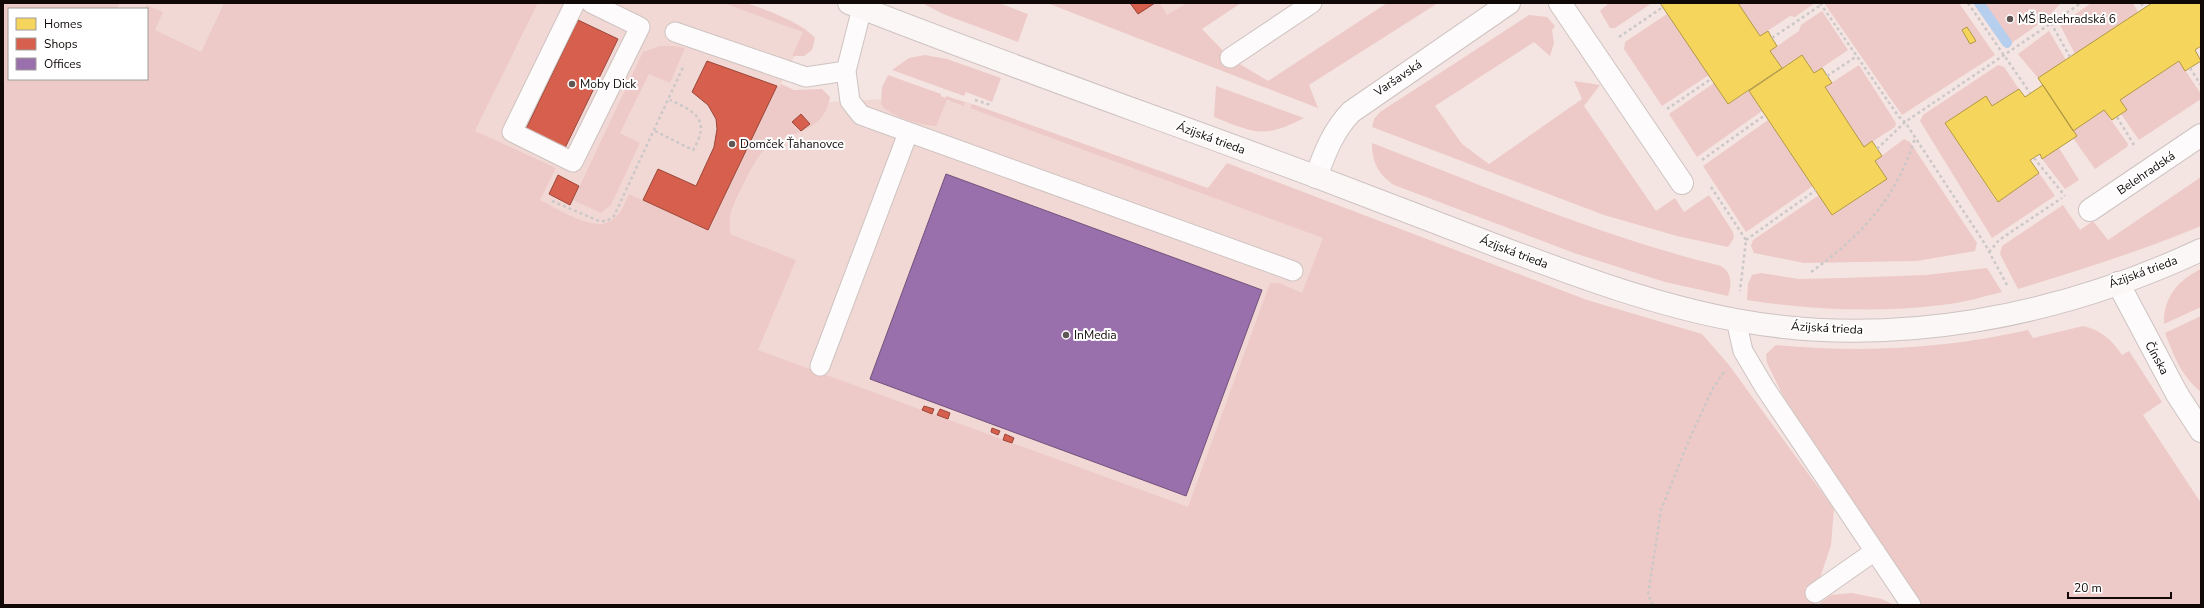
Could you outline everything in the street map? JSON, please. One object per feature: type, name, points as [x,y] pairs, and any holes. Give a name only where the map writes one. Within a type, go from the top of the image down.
[{"type":"street","name":"Varšavská","points":[[1316,177],[1331,138],[1341,122],[1351,112],[1509,3]]},
{"type":"street","points":[[1560,3],[1682,183]]},
{"type":"street","name":"Ázijská trieda","points":[[859,5],[1551,266],[1679,307],[1736,320],[1817,329],[1864,331],[1919,328],[2025,312],[2118,283],[2201,250]]},
{"type":"street","name":"Belehradská","points":[[2090,210],[2201,135]]},
{"type":"street","name":"Čínska","points":[[2118,283],[2162,368],[2201,431]]},
{"type":"lane","points":[[575,3],[512,132],[573,162],[640,27],[591,3]]},
{"type":"lane","points":[[1230,58],[1312,3]]},
{"type":"lane","points":[[859,5],[846,71],[850,101],[861,115],[1292,271]]},
{"type":"lane","points":[[675,32],[806,77],[846,71]]},
{"type":"lane","points":[[820,366],[908,133]]},
{"type":"lane","points":[[1736,320],[1743,351],[1761,382],[1911,605]]},
{"type":"lane","points":[[1815,593],[1874,551]]},
{"type":"path","points":[[1968,3],[2030,93]]},
{"type":"path","points":[[1877,149],[1905,122],[2081,3]]},
{"type":"path","points":[[2141,3],[2144,8]]},
{"type":"path","points":[[1772,38],[1820,4],[1899,117],[1905,122],[1915,137],[1989,252],[2010,290]]},
{"type":"path","points":[[1614,40],[1663,7]]},
{"type":"path","points":[[2051,23],[2070,57]]},
{"type":"path","points":[[1827,76],[1857,56]]},
{"type":"path","points":[[2190,68],[2201,84]]},
{"type":"path","points":[[552,202],[599,221],[607,221],[610,219],[618,209],[683,71]]},
{"type":"path","points":[[1662,113],[1711,79]]},
{"type":"path","points":[[655,131],[693,150],[698,141],[702,131],[698,116],[692,110],[670,100]]},
{"type":"path","points":[[976,100],[991,106]]},
{"type":"path","points":[[1697,164],[1765,115]]},
{"type":"path","points":[[2117,116],[2137,148]]},
{"type":"path","points":[[1811,272],[1843,249],[1879,212],[1900,175],[1915,137]]},
{"type":"path","points":[[2034,158],[2065,196]]},
{"type":"path","points":[[1746,240],[1816,190]]},
{"type":"path","points":[[1989,252],[1999,240],[2068,194]]},
{"type":"path","points":[[1653,605],[1648,595],[1661,510],[1689,440],[1713,388],[1725,371]]},
{"type":"shaded area","points":[[3,3],[224,3],[201,52],[148,43],[148,8],[8,8],[9,80],[3,164]]},
{"type":"shaded area","points":[[3,3],[120,3],[118,8],[8,8],[8,80],[148,80],[148,8],[146,8],[147,5],[163,12],[155,30],[201,52],[224,3],[538,3],[475,131],[556,168],[540,200],[566,214],[597,224],[605,223],[615,218],[629,194],[708,230],[777,86],[780,87],[781,84],[794,90],[822,89],[830,97],[826,110],[820,119],[803,131],[783,139],[764,150],[755,162],[730,214],[730,234],[796,260],[758,350],[1188,507],[1270,283],[1279,283],[1302,293],[1323,238],[970,108],[972,104],[1208,188],[1227,163],[1587,300],[1702,334],[1729,365],[1834,509],[1831,545],[1820,578],[1805,588],[1816,605],[3,605]]},
{"type":"shaded area","points":[[538,3],[745,3],[792,21],[807,30],[781,84],[784,96],[829,102],[883,99],[967,102],[1332,234],[1197,530],[595,307],[475,131]]},
{"type":"shaded area","points":[[723,3],[745,3],[793,22],[802,27],[815,38],[812,50],[804,56],[792,56],[803,32]]},
{"type":"shaded area","points":[[922,3],[999,3],[1028,14],[1018,42],[943,14]]},
{"type":"shaded area","points":[[1047,3],[1160,3],[1167,15],[1187,3],[1241,3],[1202,29],[1230,58],[1268,81],[1387,3],[1438,3],[1309,85],[1318,108]]},
{"type":"shaded area","points":[[1160,3],[1187,3],[1167,16]]},
{"type":"shaded area","points":[[1609,3],[1652,3],[1615,28],[1610,28],[1600,11]]},
{"type":"shaded area","points":[[1738,3],[1815,3],[1795,17],[1790,16],[1760,36]]},
{"type":"shaded area","points":[[1824,3],[1959,3],[1995,55],[1902,115]]},
{"type":"shaded area","points":[[1976,3],[2061,3],[2047,18],[2006,47]]},
{"type":"shaded area","points":[[2091,3],[2133,3],[2138,12],[2075,54],[2060,25]]},
{"type":"shaded area","points":[[1822,11],[1848,50],[1814,73],[1802,55],[1782,68],[1770,51],[1799,31],[1801,25]]},
{"type":"shaded area","points":[[1667,14],[1709,75],[1662,106],[1624,49],[1625,42]]},
{"type":"shaded area","points":[[1529,15],[1547,17],[1555,26],[1552,30],[1554,43],[1550,56],[1534,42],[1435,106],[1462,144],[1489,164],[1582,99],[1574,81],[1600,85],[1584,106],[1656,211],[1675,198],[1684,212],[1709,195],[1733,232],[1734,238],[1728,247],[1677,236],[1604,215],[1372,127],[1374,119],[1380,112]]},
{"type":"shaded area","points":[[2049,31],[2066,60],[2038,78],[2018,54]]},
{"type":"shaded area","points":[[660,46],[685,48],[670,83],[649,74],[620,133],[640,143],[611,205],[601,213],[573,200],[643,52]]},
{"type":"shaded area","points":[[925,55],[947,59],[1001,78],[992,102],[966,92],[964,96],[892,70],[909,58]]},
{"type":"shaded area","points":[[2179,61],[2201,94],[2201,99],[2139,140],[2121,114],[2127,110],[2120,100]]},
{"type":"shaded area","points":[[1859,65],[1896,123],[1895,127],[1864,147],[1825,87]]},
{"type":"shaded area","points":[[1998,65],[2004,67],[2019,89],[1992,106],[1986,97],[1945,123],[1997,202],[2039,173],[2055,196],[1992,238],[1920,121],[1923,115]]},
{"type":"shaded area","points":[[888,75],[941,94],[941,96],[945,98],[946,96],[965,102],[964,106],[947,100],[936,126],[922,124],[899,117],[881,105],[882,87]]},
{"type":"shaded area","points":[[1714,83],[1728,104],[1749,91],[1762,111],[1697,157],[1669,114]]},
{"type":"shaded area","points":[[1216,86],[1304,118],[1290,125],[1268,131],[1250,130],[1240,127],[1214,117]]},
{"type":"shaded area","points":[[2104,110],[2128,144],[2127,147],[2095,169],[2073,138],[2077,136],[2073,131]]},
{"type":"shaded area","points":[[1768,120],[1813,186],[1746,232],[1703,166]]},
{"type":"shaded area","points":[[1904,139],[1910,142],[1977,243],[1975,251],[1917,261],[1804,263],[1754,253],[1751,246],[1753,240],[1819,195],[1833,215],[1887,179],[1875,161]]},
{"type":"shaded area","points":[[1372,143],[1501,194],[1588,226],[1632,241],[1721,266],[1725,269],[1730,279],[1728,296],[1665,282],[1574,253],[1394,185],[1388,181],[1377,167],[1373,156]]},
{"type":"shaded area","points":[[2059,148],[2079,180],[2065,189],[2042,159]]},
{"type":"shaded area","points":[[2201,177],[2201,226],[2156,244],[2018,289],[2000,254],[2002,246],[2063,205],[2080,230],[2093,221],[2108,240]]},
{"type":"shaded area","points":[[1987,268],[2002,292],[1950,304],[1869,310],[1820,308],[1747,300],[1748,284],[1752,275],[1761,273],[1799,279],[1926,275]]},
{"type":"shaded area","points":[[2201,269],[2201,307],[2164,324],[2164,315],[2169,298],[2179,284],[2193,273]]},
{"type":"shaded area","points":[[2201,316],[2201,392],[2183,372],[2175,358],[2165,333]]},
{"type":"shaded area","points":[[2083,326],[2106,336],[2122,355],[2129,351],[2162,402],[2143,415],[2201,503],[2201,605],[1922,605],[1783,396],[1767,363],[1766,354],[1776,345],[1840,349],[1903,348],[1965,341],[2028,330],[2033,338]]},
{"type":"shaded area","points":[[1852,593],[1882,599],[1894,605],[1817,605],[1831,595]]},
{"type":"building: Homes","points":[[1660,3],[1738,3],[1760,36],[1768,31],[1777,46],[1770,51],[1782,68],[1728,104]]},
{"type":"building: Homes","points":[[2152,3],[2201,3],[2201,46],[2195,50],[2201,61],[2185,71],[2179,61],[2120,100],[2127,110],[2112,120],[2104,110],[2073,131],[2038,78]]},
{"type":"building: Homes","points":[[1967,27],[1976,41],[1970,44],[1962,30]]},
{"type":"building: Homes","points":[[1802,55],[1814,73],[1822,68],[1832,83],[1825,87],[1864,147],[1872,141],[1882,156],[1875,161],[1887,179],[1832,215],[1749,91]]},
{"type":"building: Homes","points":[[2043,85],[2077,136],[2042,159],[2040,154],[2030,160],[2039,173],[1998,202],[1945,123],[1986,96],[1992,106],[2019,89],[2025,97]]},
{"type":"building: Shops","points":[[1130,3],[1155,3],[1138,14]]},
{"type":"building: Shops","name":"Moby Dick","points":[[578,20],[618,39],[565,148],[526,129]]},
{"type":"building: Shops","name":"Domček Ťahanovce","points":[[707,61],[777,86],[708,230],[643,200],[658,169],[696,186],[714,147],[717,129],[716,119],[708,105],[692,92]]},
{"type":"building: Shops","points":[[801,114],[810,124],[801,131],[792,122]]},
{"type":"building: Shops","points":[[558,175],[579,186],[570,205],[549,194]]},
{"type":"building: Shops","points":[[924,406],[934,409],[932,414],[922,410]]},
{"type":"building: Shops","points":[[940,409],[950,413],[948,419],[937,415]]},
{"type":"building: Shops","points":[[992,428],[1000,431],[998,435],[991,432]]},
{"type":"building: Shops","points":[[1005,434],[1014,438],[1012,443],[1003,440]]},
{"type":"building: Offices","name":"InMedia","points":[[946,174],[1262,290],[1186,496],[870,379]]},
{"type":"waterway","points":[[1979,3],[2007,43]]},
{"type":"place","name":"MŠ Belehradská 6","points":[[2010,19]]},
{"type":"place","name":"Moby Dick","points":[[572,84]]},
{"type":"place","name":"Domček Ťahanovce","points":[[732,144]]},
{"type":"place","name":"InMedia","points":[[1066,335]]}]
